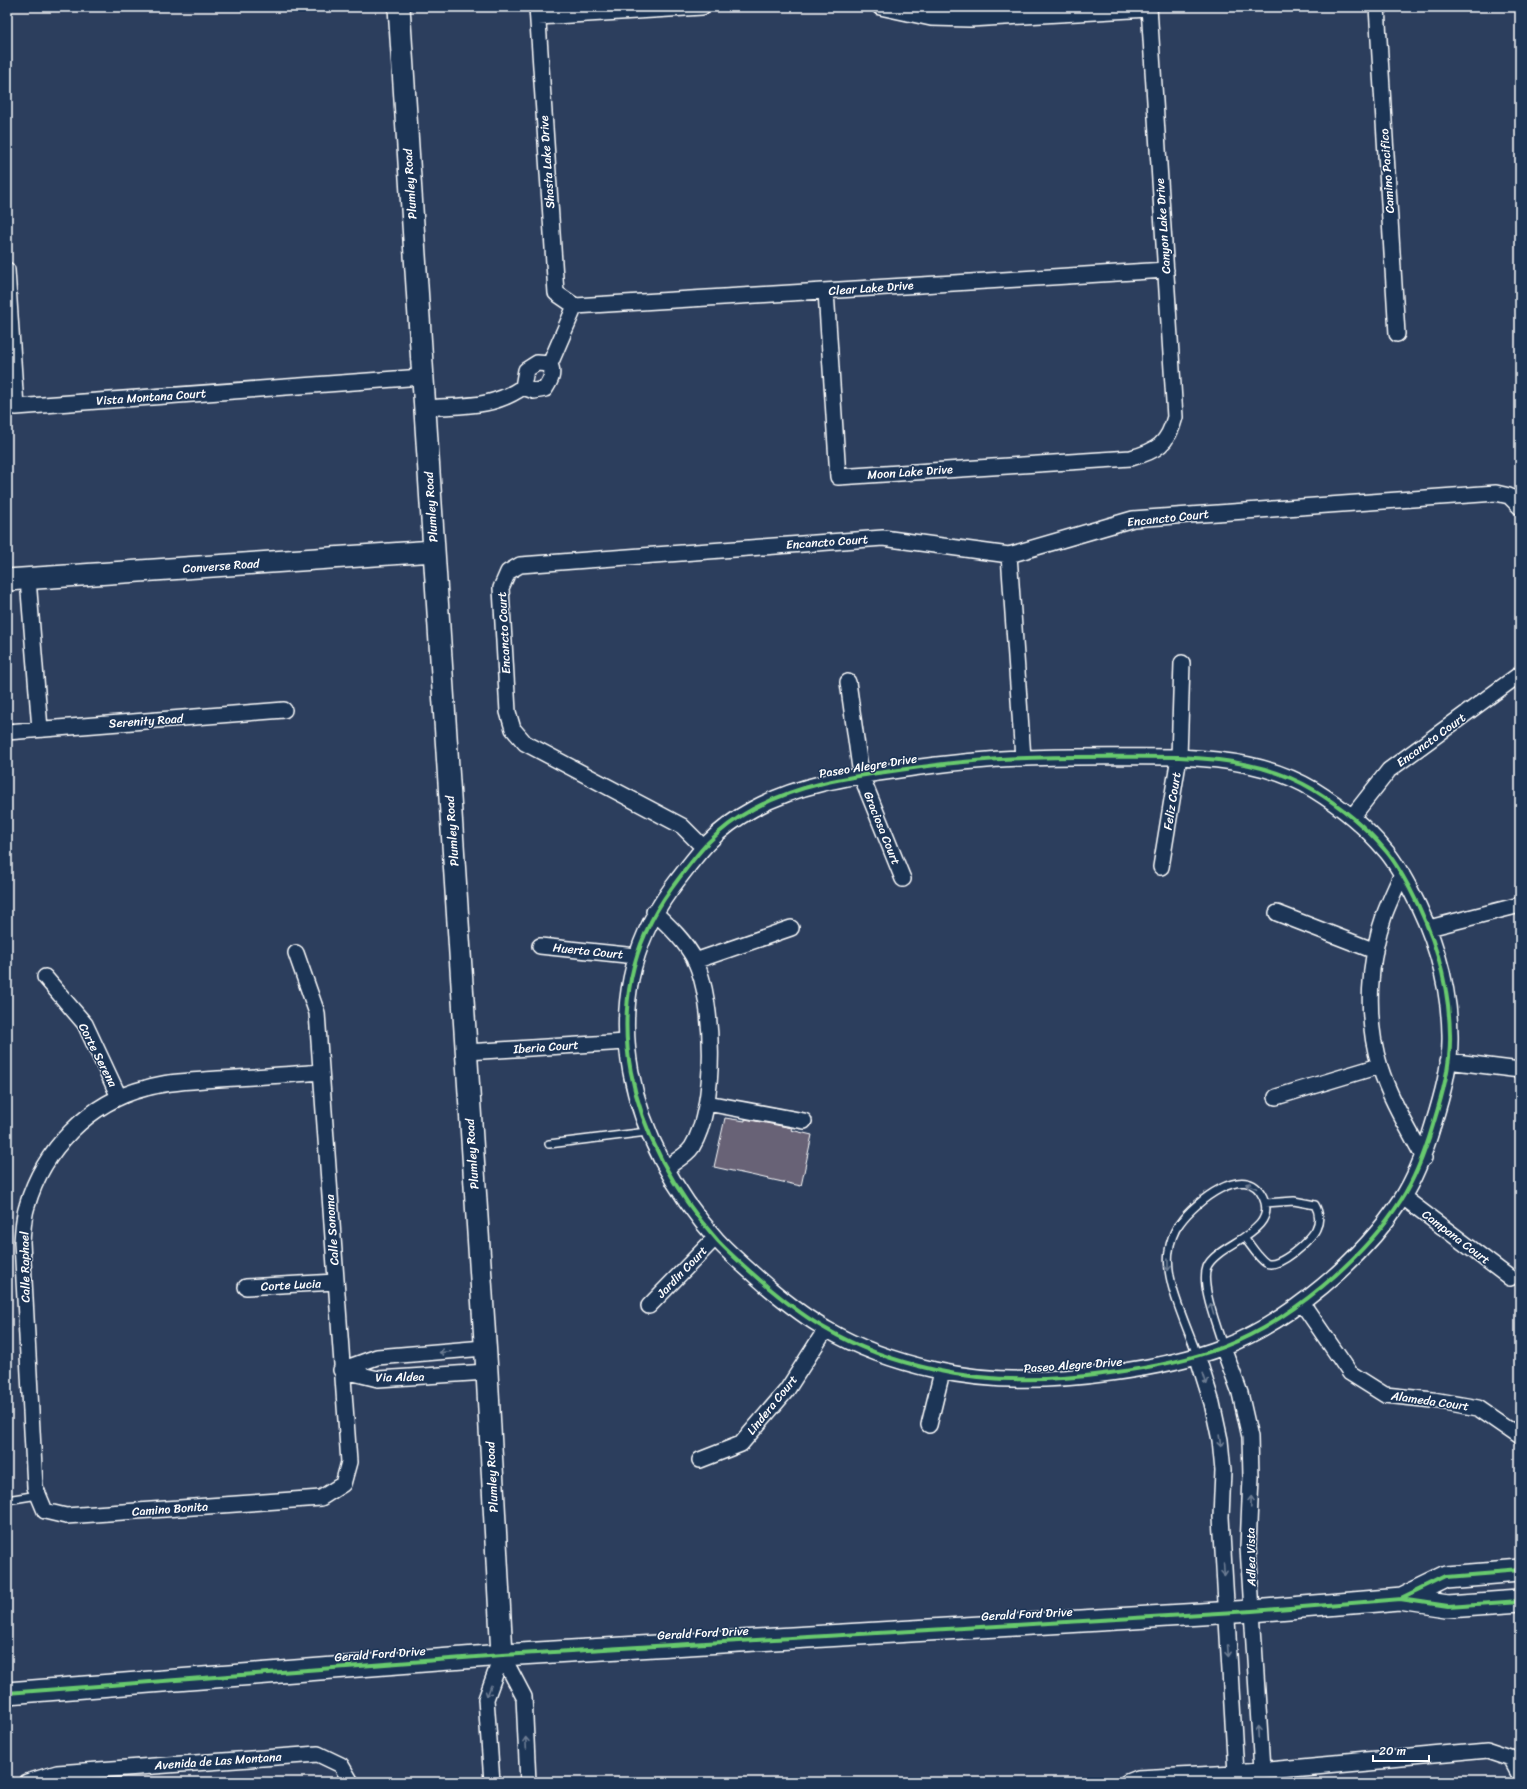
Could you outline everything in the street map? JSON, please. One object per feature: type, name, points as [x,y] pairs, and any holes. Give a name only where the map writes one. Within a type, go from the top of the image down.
[{"type":"street","name":"Plumley Road","points":[[399,7],[484,1348],[487,1372],[502,1655]]},
{"type":"street","points":[[538,12],[702,7]]},
{"type":"street","points":[[880,7],[931,18],[970,19],[1149,8]]},
{"type":"street","name":"Camino Pacifico","points":[[1377,7],[1397,334]]},
{"type":"street","name":"Canyon Lake Drive","points":[[1149,8],[1175,417],[1172,430],[1164,443]]},
{"type":"street","name":"Shasta Lake Drive","points":[[538,12],[556,293],[575,306]]},
{"type":"street","name":"Vista Montana Court","points":[[7,270],[16,407],[422,377]]},
{"type":"street","name":"Clear Lake Drive","points":[[575,306],[1166,270]]},
{"type":"street","name":"Moon Lake Drive","points":[[826,291],[838,477],[1131,458],[1150,453],[1164,443]]},
{"type":"street","points":[[523,387],[534,391],[545,389],[551,380],[553,370],[550,364],[554,351],[575,306]]},
{"type":"street","points":[[425,408],[491,403],[508,397],[523,387],[526,370],[537,363],[550,364]]},
{"type":"street","name":"Encancto Court","points":[[702,846],[682,826],[525,744],[513,728],[508,712],[501,588],[508,572],[520,564],[883,538],[1009,556],[1133,519],[1496,493],[1509,496],[1520,507]]},
{"type":"street","name":"Converse Road","points":[[7,580],[434,551]]},
{"type":"street","points":[[1009,556],[1023,758]]},
{"type":"street","points":[[28,579],[40,729]]},
{"type":"street","name":"Feliz Court","points":[[1161,867],[1179,757],[1182,663]]},
{"type":"street","name":"Encancto Court","points":[[1352,817],[1389,770],[1520,674]]},
{"type":"street","name":"Graciosa Court","points":[[848,682],[861,775],[903,879]]},
{"type":"street","name":"Serenity Road","points":[[7,732],[284,710]]},
{"type":"street","name":"Paseo Alegre Drive","points":[[1179,757],[1227,761],[1276,772],[1310,788],[1352,817],[1386,851],[1402,874],[1429,928],[1440,960],[1450,1035],[1448,1061],[1442,1097],[1424,1158],[1403,1197],[1380,1230],[1352,1259],[1302,1303],[1247,1336],[1223,1347],[1151,1368],[1098,1375],[1039,1379],[987,1378],[942,1372],[900,1361],[826,1329],[780,1297],[742,1265],[715,1238],[687,1202],[666,1168],[647,1132],[631,1081],[626,1042],[626,1000],[636,956],[654,912],[702,846],[725,827],[751,810],[779,796],[820,782],[932,766],[1023,758],[1179,757]]},
{"type":"street","points":[[1402,874],[1384,914],[1375,951],[1370,996],[1372,1032],[1379,1066],[1389,1092],[1424,1158]]},
{"type":"street","points":[[1429,928],[1520,905]]},
{"type":"street","points":[[654,912],[683,940],[695,961],[704,994],[709,1030],[711,1064],[707,1103],[702,1126],[692,1148],[666,1168]]},
{"type":"street","points":[[1277,913],[1375,951]]},
{"type":"street","points":[[695,961],[791,928]]},
{"type":"street","name":"Huerta Court","points":[[540,946],[636,956]]},
{"type":"street","name":"Calle Sonoma","points":[[296,953],[317,1013],[341,1370],[349,1462],[343,1484],[321,1498]]},
{"type":"street","name":"Corte Serena","points":[[45,977],[85,1024],[119,1097]]},
{"type":"street","name":"Iberia Court","points":[[466,1052],[626,1042]]},
{"type":"street","points":[[1448,1061],[1520,1070]]},
{"type":"street","points":[[1276,1096],[1379,1066]]},
{"type":"street","name":"Calle Raphael","points":[[37,1491],[22,1242],[26,1207],[37,1179],[56,1147],[84,1119],[119,1097],[146,1087],[178,1082],[321,1072]]},
{"type":"street","points":[[707,1103],[804,1122]]},
{"type":"street","name":"Campana Court","points":[[1403,1197],[1510,1278]]},
{"type":"street","name":"Jardin Court","points":[[649,1306],[715,1238]]},
{"type":"street","name":"Corte Lucia","points":[[246,1287],[336,1282]]},
{"type":"street","name":"Alameda Court","points":[[1302,1303],[1350,1373],[1385,1395],[1433,1400],[1478,1408],[1520,1437]]},
{"type":"street","name":"Lindera Court","points":[[700,1460],[741,1444],[787,1390],[826,1329]]},
{"type":"street","name":"Adlea Vista","points":[[1223,1347],[1241,1398],[1250,1437],[1251,1477],[1248,1547],[1262,1771]]},
{"type":"street","name":"Via Aldea","points":[[341,1370],[376,1357],[484,1348]]},
{"type":"street","points":[[1197,1355],[1212,1403],[1220,1440],[1223,1471],[1221,1516],[1236,1773]]},
{"type":"street","name":"Via Aldea","points":[[341,1370],[378,1379],[487,1372]]},
{"type":"street","points":[[929,1425],[942,1372]]},
{"type":"street","name":"Camino Bonita","points":[[37,1491],[44,1511],[66,1516],[321,1498]]},
{"type":"street","name":"Gerald Ford Drive","points":[[1401,1599],[1446,1577],[1520,1571]]},
{"type":"street","name":"Gerald Ford Drive","points":[[7,1692],[502,1655],[1227,1612],[1401,1599],[1448,1606],[1520,1601]]},
{"type":"street","points":[[492,1782],[486,1699],[502,1655]]},
{"type":"street","points":[[502,1655],[524,1696],[528,1782]]},
{"type":"street","points":[[1127,1782],[1137,1778],[1262,1771],[1488,1750],[1512,1758],[1520,1773]]},
{"type":"street","name":"Avenida de Las Montana","points":[[27,1782],[57,1773],[318,1754],[341,1766],[351,1782]]},
{"type":"lane","points":[[549,1144],[647,1132]]},
{"type":"lane","points":[[1197,1355],[1170,1280],[1168,1267],[1169,1250],[1179,1224],[1191,1210],[1227,1185],[1240,1182],[1258,1189],[1265,1203],[1264,1218],[1259,1226],[1214,1258],[1208,1266],[1206,1276],[1208,1294],[1223,1347]]},
{"type":"lane","points":[[1244,1237],[1265,1262],[1275,1264],[1280,1263],[1306,1242],[1316,1229],[1318,1210],[1315,1205],[1294,1200],[1265,1203]]},
{"type":"lane","points":[[7,1500],[37,1491]]},
{"type":"building","points":[[725,1118],[745,1121],[745,1119],[792,1128],[791,1130],[812,1135],[801,1186],[714,1167]]},
{"type":"cycle path","points":[[1065,757],[1179,757],[1214,759],[1265,769],[1298,781],[1314,790],[1352,817],[1389,854],[1419,906],[1433,941],[1443,977],[1449,1015],[1450,1046],[1440,1103],[1430,1135],[1416,1173],[1401,1200],[1385,1222],[1345,1266],[1298,1305],[1273,1322],[1248,1336],[1223,1347],[1196,1356],[1153,1366],[1067,1378],[1000,1379],[978,1377],[935,1370],[893,1359],[838,1336],[811,1320],[769,1288],[718,1241],[688,1203],[662,1161],[643,1117],[631,1071],[626,1025],[631,978],[646,933],[671,889],[698,854],[727,825],[770,800],[788,793],[824,783],[915,768],[995,759],[1065,757]]},
{"type":"cycle path","points":[[1401,1599],[1446,1577],[1520,1571]]},
{"type":"cycle path","points":[[7,1693],[502,1655],[1252,1611],[1401,1599],[1448,1606],[1520,1601]]}]
